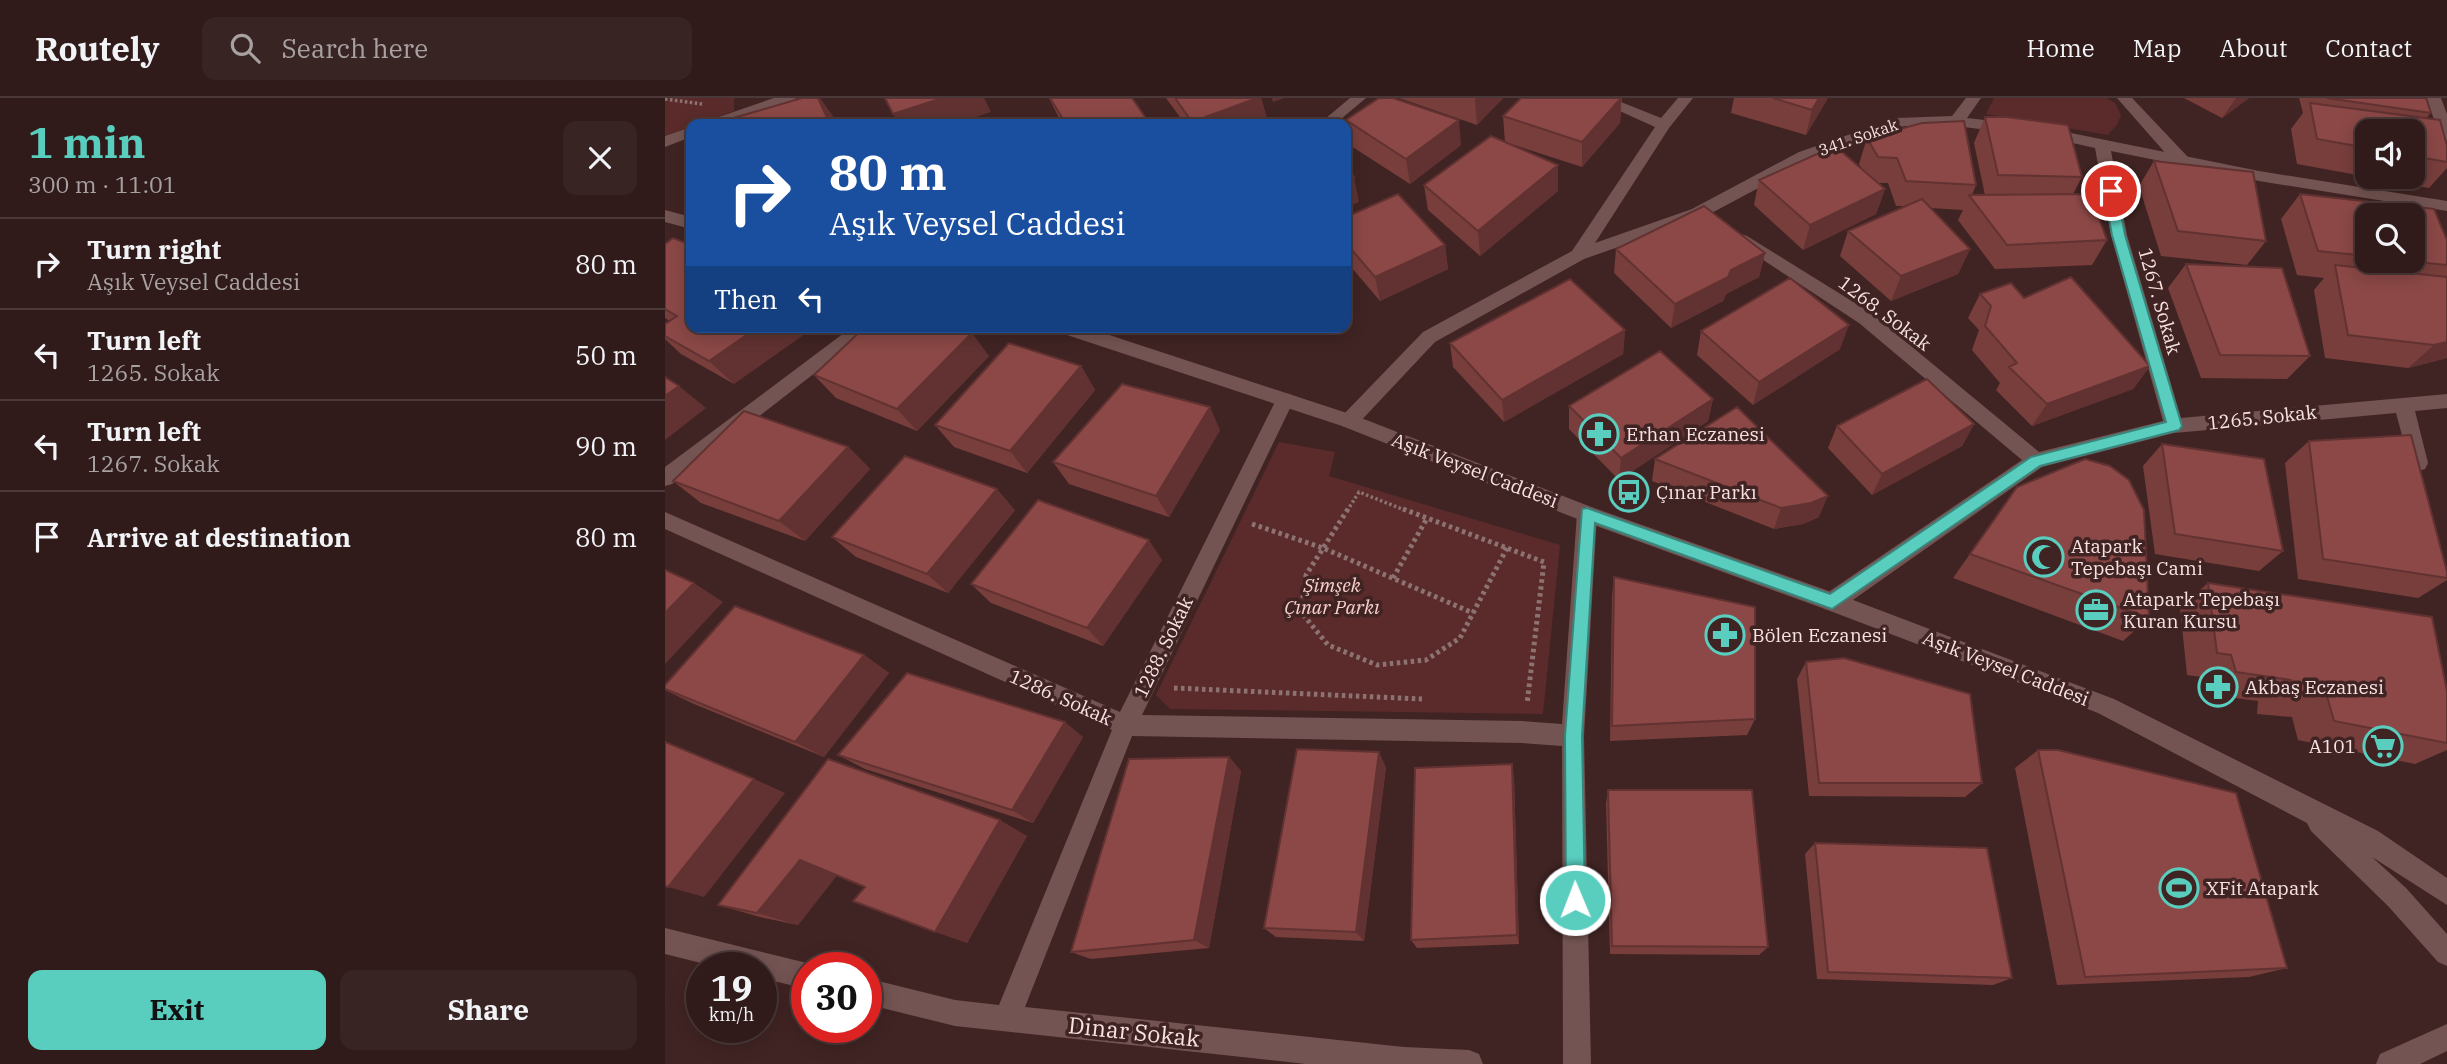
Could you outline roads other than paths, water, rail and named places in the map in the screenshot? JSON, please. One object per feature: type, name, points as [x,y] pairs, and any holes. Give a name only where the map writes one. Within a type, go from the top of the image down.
[{"type":"street","points":[[721,119],[749,104],[789,98]]},
{"type":"street","points":[[1332,119],[1359,98]]},
{"type":"street","points":[[1598,98],[1664,125]]},
{"type":"street","points":[[1579,255],[1664,125],[1686,98]]},
{"type":"street","points":[[1956,121],[1974,98]]},
{"type":"street","points":[[2124,98],[2181,160]]},
{"type":"street","points":[[2447,100],[2436,98],[2447,136]]},
{"type":"street","name":"341. Sokak","points":[[1349,421],[1429,337],[1579,255],[1698,213],[1805,156],[1902,121],[1956,121],[2028,130],[2259,176],[2447,206]]},
{"type":"street","points":[[665,142],[686,134]]},
{"type":"street","name":"1267. Sokak","points":[[2102,146],[2119,235],[2174,426]]},
{"type":"street","name":"1268. Sokak","points":[[1698,213],[1865,318],[2036,461]]},
{"type":"street","points":[[665,216],[686,222]]},
{"type":"street","points":[[665,478],[857,333]]},
{"type":"street","name":"Aşık Veysel Caddesi","points":[[1082,333],[1349,421],[1587,514],[1832,602],[2106,706],[2304,810],[2368,840],[2447,893]]},
{"type":"street","name":"1288. Sokak","points":[[1007,1018],[1125,725],[1285,400]]},
{"type":"street","name":"1265. Sokak","points":[[1832,602],[2036,461],[2174,426],[2447,401]]},
{"type":"street","points":[[2404,405],[2423,483]]},
{"type":"street","points":[[1577,1064],[1573,736],[1587,514]]},
{"type":"street","name":"1286. Sokak","points":[[665,520],[1125,725],[1522,732],[1573,736]]},
{"type":"street","name":"Aşık Veysel Caddesi","points":[[2304,810],[2397,897],[2447,953]]},
{"type":"street","points":[[665,942],[791,972]]},
{"type":"street","name":"Dinar Sokak","points":[[882,995],[955,1013],[1402,1063],[1469,1064]]},
{"type":"street","points":[[2390,1064],[2447,1037]]},
{"type":"place","name":"Erhan Eczanesi","points":[[1599,434]]},
{"type":"place","name":"Çınar Parkı","points":[[1629,492]]},
{"type":"place","name":"Atapark Tepebaşı Cami","points":[[2044,557]]},
{"type":"place","name":"Atapark Tepebaşı Kuran Kursu","points":[[2096,610]]},
{"type":"place","name":"Bölen Eczanesi","points":[[1725,635]]},
{"type":"place","name":"Akbaş Eczanesi","points":[[2218,687]]},
{"type":"place","name":"A101","points":[[2383,746]]},
{"type":"place","name":"XFit Atapark","points":[[2179,888]]},
{"type":"park label","name":"Şimşek Çınar Parkı","points":[[1332,596]]}]
